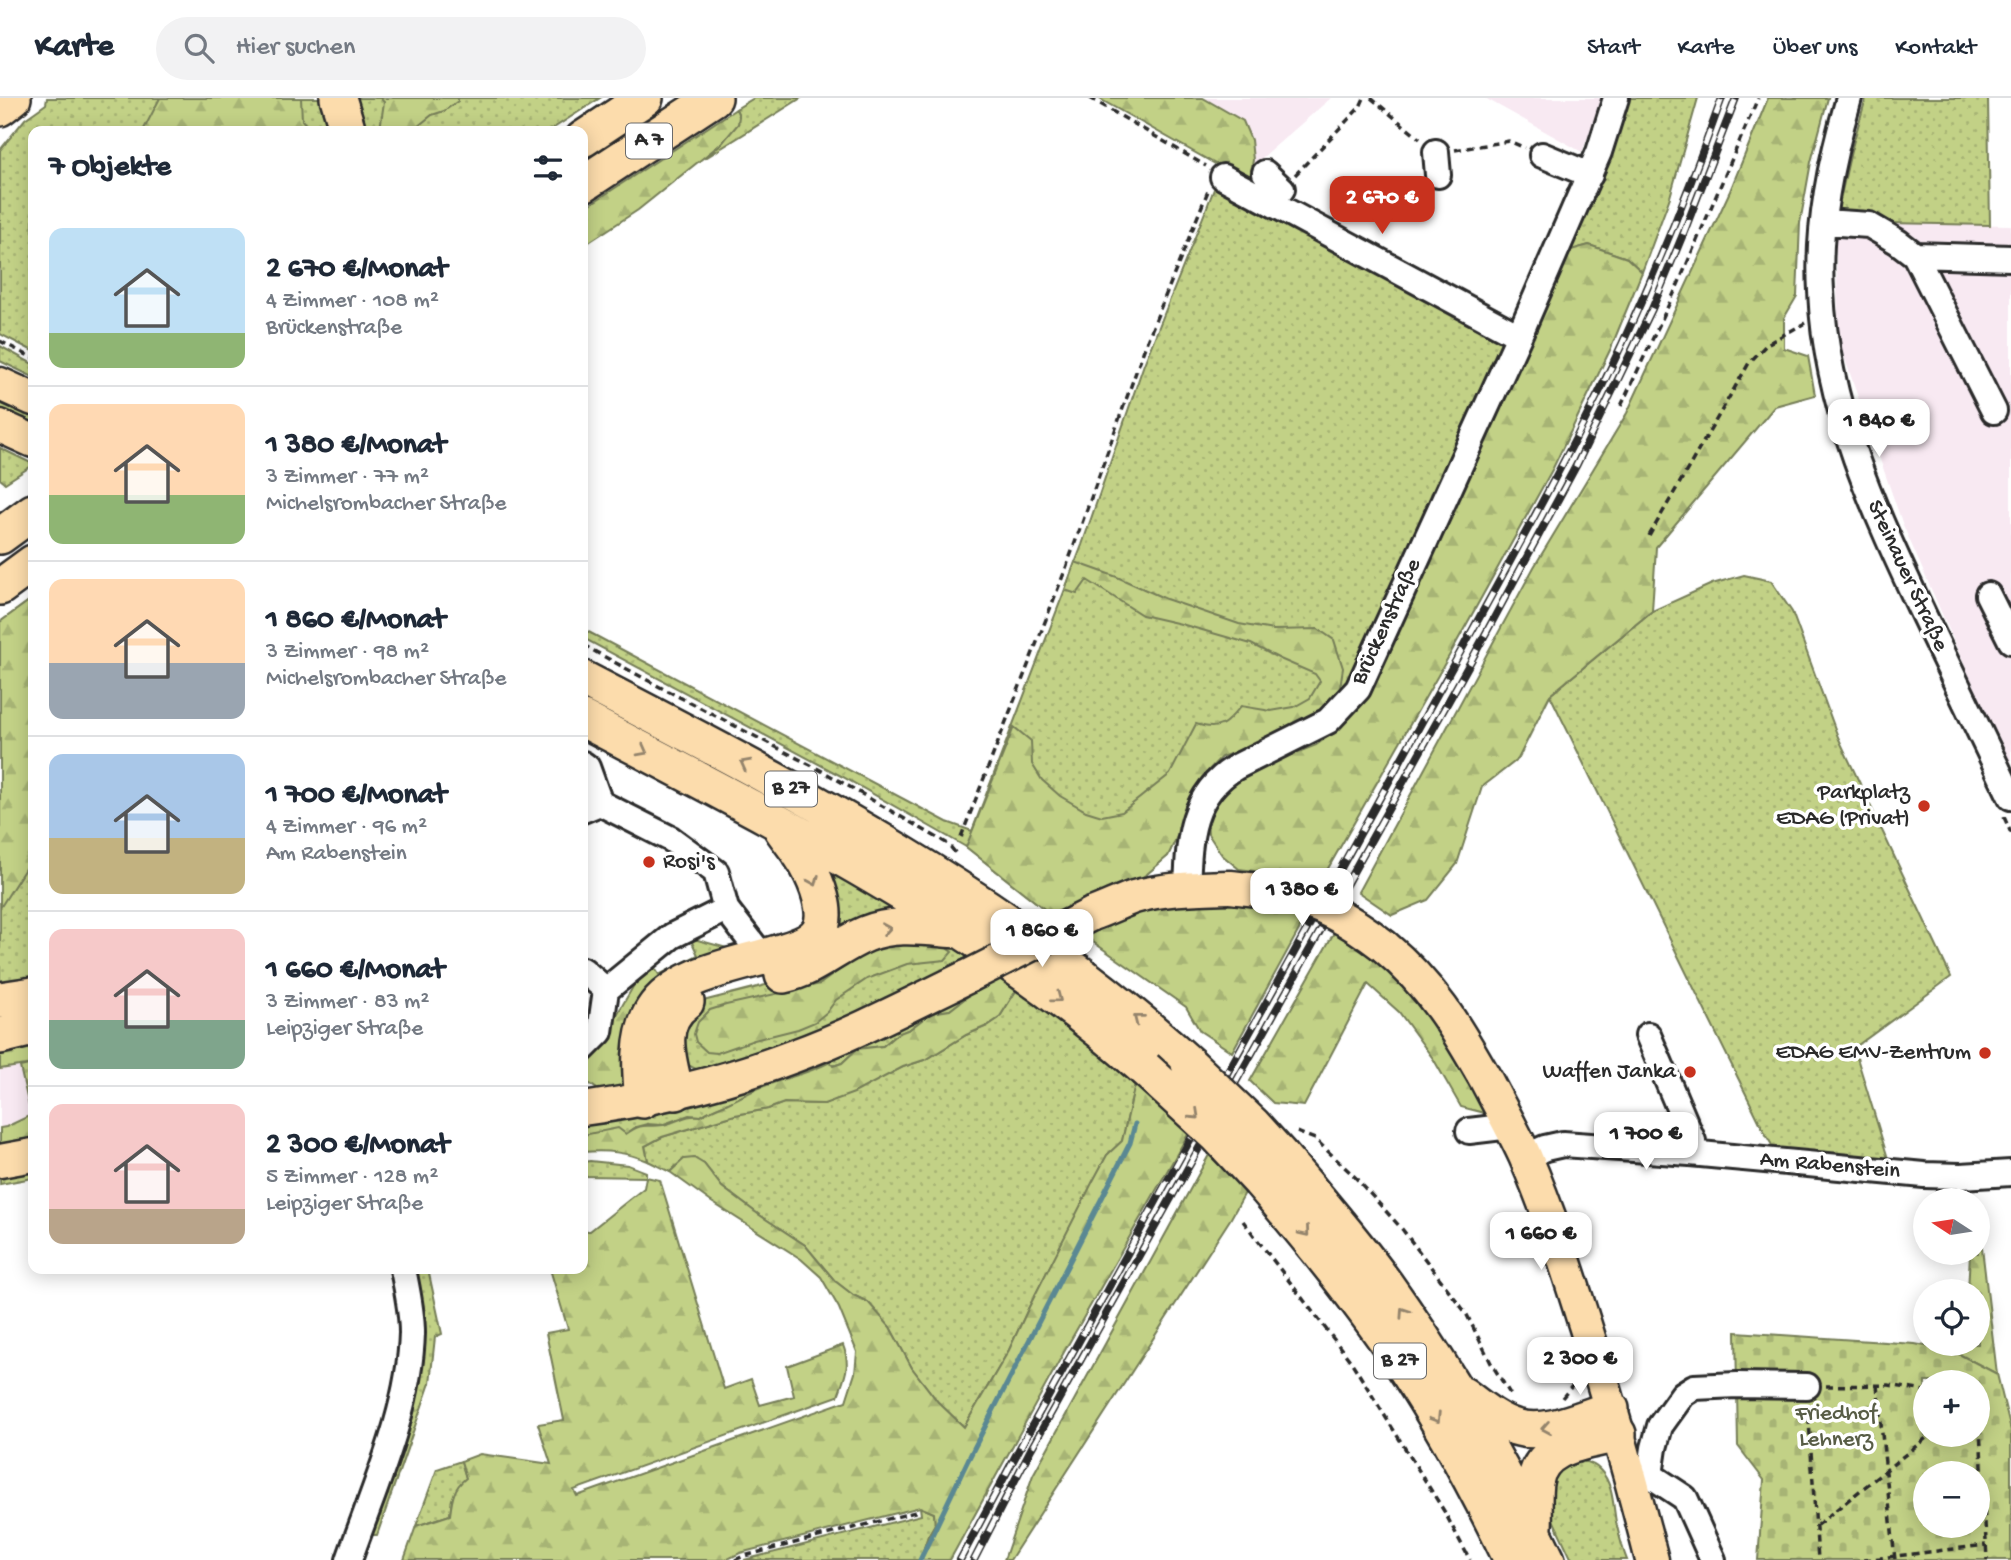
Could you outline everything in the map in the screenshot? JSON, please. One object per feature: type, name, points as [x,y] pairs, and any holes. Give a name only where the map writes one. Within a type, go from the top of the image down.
[{"type":"highway","points":[[0,106],[4,98]]},
{"type":"highway","points":[[0,106],[13,98]]},
{"type":"highway","points":[[338,98],[346,126]]},
{"type":"highway","name":"A 7","points":[[588,136],[645,98]]},
{"type":"highway","name":"A 7","points":[[588,181],[714,98]]},
{"type":"highway","points":[[0,537],[28,516]]},
{"type":"highway","points":[[0,587],[28,567]]},
{"type":"highway","name":"B 27","points":[[588,682],[759,771],[978,901],[1081,974],[1151,1028],[1253,1125],[1385,1284],[1455,1390],[1500,1465],[1541,1547]]},
{"type":"highway","name":"B 27","points":[[588,722],[896,888],[1030,977],[1120,1047],[1217,1135],[1277,1155],[1311,1239],[1402,1363],[1478,1490],[1512,1560]]},
{"type":"highway","points":[[660,1096],[642,1039],[652,1011],[665,995],[690,979],[802,946],[819,931],[823,914],[820,895],[806,863],[778,824]]},
{"type":"highway","points":[[660,1096],[670,1020],[682,1005],[700,994],[791,974],[815,964],[867,933],[885,928],[908,926],[961,930]]},
{"type":"highway","points":[[0,1000],[28,996]]},
{"type":"highway","points":[[0,1037],[28,1029]]},
{"type":"highway","points":[[1455,1390],[1492,1417],[1527,1430],[1615,1421]]},
{"type":"highway","points":[[1541,1547],[1535,1483],[1542,1462],[1615,1421]]},
{"type":"main road","points":[[0,384],[28,396]]},
{"type":"main road","points":[[0,426],[28,439]]},
{"type":"main road","points":[[588,1108],[660,1096],[795,1056],[969,976],[1092,914],[1160,891],[1230,887],[1276,892],[1340,915],[1384,946],[1423,982],[1470,1052],[1511,1126],[1558,1238],[1615,1421],[1640,1478],[1652,1560]]},
{"type":"main road","points":[[0,1161],[28,1156]]},
{"type":"street","name":"Brückenstraße","points":[[1187,888],[1193,821],[1199,806],[1213,786],[1223,775],[1236,767],[1328,721],[1358,690],[1590,175],[1600,152],[1616,98]]},
{"type":"street","name":"Steinauer Straße","points":[[1849,98],[1830,172],[1820,289],[1837,400],[1868,493],[1892,548],[2011,797]]},
{"type":"street","points":[[1542,155],[1590,175]]},
{"type":"street","points":[[1219,174],[1272,188],[1519,336]]},
{"type":"street","points":[[1824,222],[1869,225],[1915,255],[1994,411]]},
{"type":"street","points":[[1915,255],[2011,258]]},
{"type":"street","points":[[1988,594],[2011,640]]},
{"type":"street","points":[[588,776],[591,807],[671,839],[716,872],[726,909],[763,957]]},
{"type":"street","points":[[588,1044],[600,1031],[606,990],[672,936],[726,909]]},
{"type":"street","points":[[588,974],[606,990]]},
{"type":"street","points":[[1648,1035],[1693,1141],[1690,1153]]},
{"type":"street","points":[[1469,1131],[1511,1126]]},
{"type":"street","name":"Am Rabenstein","points":[[1525,1157],[1563,1144],[1924,1175],[2011,1173]]},
{"type":"street","points":[[349,1560],[386,1456],[404,1393],[412,1334],[411,1309],[404,1274]]},
{"type":"street","points":[[1713,1560],[1685,1498],[1640,1478],[1654,1448],[1660,1426],[1683,1394],[1694,1387],[1807,1386]]},
{"type":"path","points":[[961,837],[1066,568],[1147,341],[1219,174],[1090,98]]},
{"type":"path","points":[[1272,188],[1360,107],[1364,98]]},
{"type":"path","points":[[1620,406],[1677,286],[1758,98]]},
{"type":"path","points":[[1648,536],[1749,363],[1767,344],[1822,314]]},
{"type":"path","points":[[0,341],[28,355]]},
{"type":"path","points":[[1277,1155],[1315,1139],[1355,1177],[1402,1229],[1466,1313],[1491,1363],[1515,1402]]},
{"type":"path","points":[[1243,1221],[1352,1363],[1444,1511],[1470,1560]]},
{"type":"path","points":[[1556,1402],[1580,1375],[1600,1370]]},
{"type":"path","points":[[1877,1385],[1895,1558]]},
{"type":"path","points":[[1818,1560],[1807,1386],[1877,1385],[1913,1390]]},
{"type":"path","points":[[1816,1525],[1914,1447]]},
{"type":"path","points":[[1981,1447],[1987,1560]]},
{"type":"path","points":[[735,1560],[919,1511]]},
{"type":"path","points":[[1864,1560],[1986,1545]]},
{"type":"shaded area","points":[[1098,98],[1331,98],[1256,163],[1249,183]]},
{"type":"shaded area","points":[[1485,98],[1603,98],[1582,152]]},
{"type":"shaded area","points":[[1835,222],[2011,225],[2011,771],[1903,525],[1839,342]]},
{"type":"shaded area","points":[[20,1067],[28,1102],[28,1116],[0,1128],[0,1069]]},
{"type":"green space","points":[[47,98],[321,98],[333,126],[28,126],[28,348],[0,334],[0,150],[25,119],[46,104]]},
{"type":"green space","points":[[160,98],[301,98],[302,120],[307,126],[146,126]]},
{"type":"green space","points":[[347,98],[600,98],[557,126],[355,126]]},
{"type":"green space","points":[[380,98],[458,98],[458,101],[444,111],[432,115],[418,126],[380,126],[384,102]]},
{"type":"green space","points":[[754,98],[801,98],[704,159],[723,142],[739,116],[736,109]]},
{"type":"green space","points":[[1098,98],[1203,98],[1243,121],[1251,140],[1253,160],[1250,178],[1242,179]]},
{"type":"green space","points":[[1628,98],[1698,98],[1670,197],[1642,272],[1627,258],[1589,245],[1571,250],[1608,158]]},
{"type":"green space","points":[[1768,98],[1828,98],[1811,162],[1800,223],[1797,296],[1784,318],[1784,348],[1808,356],[1815,395],[1775,406],[1656,547],[1652,611],[1550,695],[1518,759],[1482,787],[1457,864],[1428,900],[1392,915],[1358,892],[1534,567],[1627,413],[1730,191]]},
{"type":"green space","points":[[1866,98],[1988,98],[1990,225],[1835,222]]},
{"type":"green space","points":[[736,109],[738,124],[723,142],[638,210],[588,243],[588,206]]},
{"type":"green space","points":[[1219,183],[1504,337],[1364,656],[1338,700],[1275,738],[1221,757],[1202,777],[1187,802],[1180,830],[1168,856],[1147,874],[1052,915],[966,847],[843,777],[588,641],[588,632],[947,822],[972,831],[1082,545],[1144,364],[1214,189]]},
{"type":"green space","points":[[1589,245],[1627,258],[1642,272],[1611,348],[1553,468],[1449,656],[1318,886],[1270,873],[1239,869],[1222,855],[1208,834],[1207,820],[1213,802],[1227,780],[1316,745],[1363,702],[1571,250]]},
{"type":"green space","points":[[0,346],[28,361],[28,375],[0,361]]},
{"type":"green space","points":[[0,397],[28,411],[28,423],[0,411]]},
{"type":"green space","points":[[0,448],[28,462],[28,468],[5,483],[0,479]]},
{"type":"green space","points":[[1075,562],[1166,599],[1239,624],[1273,630],[1318,629],[1334,640],[1343,668],[1338,700],[1331,708],[1275,738],[1221,757],[1202,777],[1187,802],[1180,830],[1168,856],[1147,874],[1119,892],[1052,915],[966,847],[1014,727],[1031,741],[1032,764],[1042,780],[1060,796],[1086,811],[1102,816],[1122,812],[1170,774],[1196,724],[1211,727],[1222,725],[1241,706],[1271,711],[1294,707],[1310,698],[1320,681],[1315,674],[1251,644],[1142,615],[1087,580],[1077,594],[1065,590]]},
{"type":"green space","points":[[1744,575],[1771,581],[1792,612],[1838,737],[1951,977],[1854,1048],[1890,1165],[1777,1154],[1550,695],[1652,611],[1712,584]]},
{"type":"green space","points":[[28,602],[28,978],[0,982],[0,622]]},
{"type":"green space","points":[[28,602],[28,864],[0,908],[0,622]]},
{"type":"green space","points":[[812,860],[902,911],[883,915],[852,929],[822,952],[804,960],[713,983],[686,995],[674,1004],[661,1022],[657,1041],[661,1077],[654,1080],[647,1064],[650,1038],[659,1013],[671,997],[701,979],[807,951],[825,936],[834,914],[833,898]]},
{"type":"green space","points":[[1194,897],[1270,906],[1306,917],[1232,1052],[1200,1031],[1186,1007],[1093,942],[1082,931],[1115,917]]},
{"type":"green space","points":[[1335,931],[1381,964],[1417,1002],[1488,1114],[1461,1107],[1434,1060],[1399,1012],[1368,984],[1304,1106],[1273,1103],[1250,1081]]},
{"type":"green space","points":[[690,938],[731,949],[666,986],[659,975],[698,955]]},
{"type":"green space","points":[[858,943],[957,946],[970,956],[939,972],[941,978],[912,992],[762,1051],[701,1071],[680,1058],[673,1035],[695,1007],[707,1000],[789,979]]},
{"type":"green space","points":[[935,943],[952,952],[945,960],[907,964],[867,979],[836,1000],[815,1022],[717,1053],[707,1052],[696,1042],[694,1034],[698,1022],[710,1010],[820,984],[875,944]]},
{"type":"green space","points":[[653,965],[666,986],[628,1079],[619,1088],[604,1094],[588,1084],[588,1061],[634,985]]},
{"type":"green space","points":[[1001,977],[1017,989],[999,1018],[987,1026],[966,1035],[927,1059],[903,1067],[854,1093],[824,1104],[784,1103],[662,1137],[645,1146],[648,1161],[616,1152],[588,1152],[588,1134],[618,1128],[626,1134],[641,1126],[669,1124],[690,1116],[701,1116],[762,1087],[830,1062],[833,1066],[842,1063],[857,1049],[883,1046],[931,1013],[950,1010],[976,990]]},
{"type":"green space","points":[[1017,989],[1136,1080],[1122,1141],[1107,1155],[1009,1350],[964,1427],[938,1402],[912,1368],[890,1327],[868,1302],[853,1295],[835,1281],[805,1245],[722,1187],[704,1164],[684,1159],[670,1172],[648,1161],[645,1146],[662,1137],[784,1103],[824,1104],[903,1067],[927,1059],[966,1035],[987,1026],[999,1018]]},
{"type":"green space","points":[[976,990],[950,1010],[931,1013],[883,1046],[857,1049],[842,1063],[833,1066],[829,1062],[766,1085],[701,1116],[689,1115],[661,1125],[647,1124],[626,1134],[588,1134],[588,1121]]},
{"type":"green space","points":[[28,1046],[28,1065],[0,1069],[0,1052]]},
{"type":"green space","points":[[28,1065],[28,1102],[20,1067]]},
{"type":"green space","points":[[1136,1080],[1190,1131],[950,1560],[920,1560],[935,1524],[934,1513],[920,1507],[740,1553],[726,1560],[404,1560],[416,1526],[450,1515],[456,1490],[466,1478],[461,1461],[480,1454],[551,1464],[538,1424],[564,1420],[546,1333],[568,1329],[552,1274],[588,1274],[588,1231],[644,1188],[646,1177],[660,1180],[724,1389],[751,1379],[760,1405],[794,1396],[787,1366],[843,1345],[847,1359],[846,1371],[838,1396],[574,1490],[577,1496],[846,1401],[855,1373],[857,1352],[839,1308],[821,1277],[801,1259],[670,1172],[684,1159],[694,1158],[704,1164],[722,1187],[805,1245],[835,1281],[853,1295],[868,1302],[890,1327],[912,1368],[938,1402],[964,1427],[1009,1350],[1107,1155],[1122,1141]]},
{"type":"green space","points":[[28,1116],[28,1147],[0,1152],[0,1128]]},
{"type":"green space","points":[[1209,1155],[1246,1191],[1010,1560],[1004,1560],[1033,1475]]},
{"type":"green space","points":[[588,1161],[628,1165],[646,1172],[646,1177],[588,1176]]},
{"type":"green space","points":[[28,1166],[28,1179],[0,1184],[0,1171]]},
{"type":"green space","points":[[1969,1265],[1984,1265],[1986,1279],[1969,1279]]},
{"type":"green space","points":[[409,1274],[429,1274],[442,1334],[435,1337],[430,1383],[377,1535],[372,1535],[363,1560],[354,1560],[379,1504]]},
{"type":"green space","points":[[1990,1315],[1997,1374],[1963,1356],[1990,1356]]},
{"type":"green space","name":"Friedhof Lehnerz","points":[[1736,1332],[1913,1344],[1913,1356],[1963,1356],[1989,1370],[1913,1370],[1913,1447],[1990,1447],[1990,1370],[1997,1374],[2011,1431],[2011,1560],[1758,1560],[1764,1480],[1738,1446]]},
{"type":"green space","points":[[1580,1460],[1596,1466],[1608,1481],[1618,1532],[1627,1560],[1572,1560],[1550,1513],[1550,1473]]},
{"type":"green space","points":[[461,1461],[466,1478],[452,1499],[450,1515],[416,1526],[437,1469]]},
{"type":"green space","points":[[920,1507],[934,1513],[935,1524],[920,1560],[744,1560],[921,1515]]},
{"type":"waterway","points":[[920,1560],[968,1460],[1130,1143],[1135,1124]]},
{"type":"railway","points":[[960,1560],[1486,606],[1578,434],[1656,269],[1722,98]]},
{"type":"railway","points":[[974,1560],[1031,1449],[1472,659],[1577,464],[1652,309],[1736,98]]},
{"type":"place","name":"Parkplatz EDAG (Privat)","points":[[1924,806]]},
{"type":"place","name":"Rosi's","points":[[649,862]]},
{"type":"place","name":"EDAG EMV-Zentrum","points":[[1985,1053]]},
{"type":"place","name":"Waffen Janka","points":[[1690,1072]]}]
